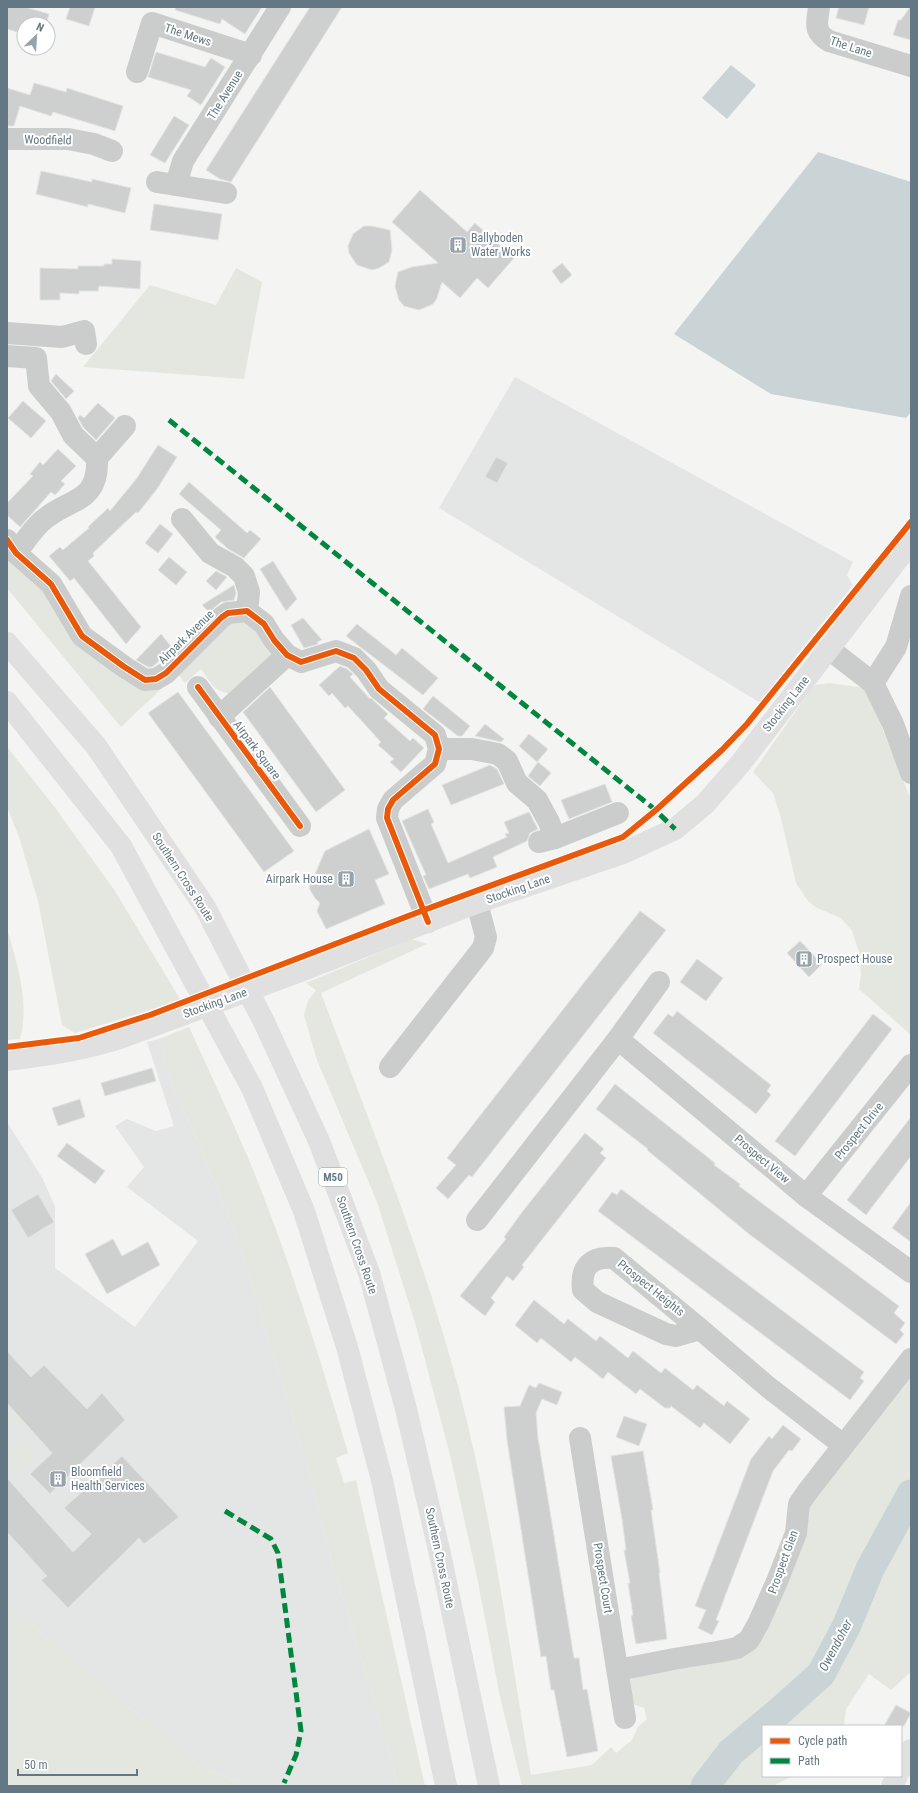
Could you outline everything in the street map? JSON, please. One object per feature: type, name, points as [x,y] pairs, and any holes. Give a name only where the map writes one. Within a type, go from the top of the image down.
[{"type":"main road","name":"Stocking Lane","points":[[7,1060],[55,1054],[96,1046],[298,972],[477,903],[623,853],[675,829],[710,798],[740,764],[911,542]]},
{"type":"main road","name":"Southern Cross Route","points":[[7,643],[96,746],[205,907],[264,1022],[319,1141],[369,1273],[405,1405],[440,1554],[489,1786]]},
{"type":"main road","points":[[7,702],[120,846],[252,1088],[304,1211],[347,1347],[382,1480],[446,1786]]},
{"type":"main road","points":[[902,1767],[911,1750]]},
{"type":"main road","points":[[892,1786],[896,1777]]},
{"type":"street","name":"The Avenue","points":[[226,193],[166,183],[183,161],[280,7]]},
{"type":"street","name":"The Lane","points":[[819,7],[817,27],[820,36],[829,41],[911,66]]},
{"type":"street","name":"The Mews","points":[[136,72],[152,23],[251,55]]},
{"type":"street","name":"Woodfield","points":[[7,139],[68,139],[94,144],[112,151]]},
{"type":"street","points":[[7,333],[62,337],[84,331],[86,344]]},
{"type":"street","points":[[7,356],[36,358],[39,386],[61,412],[73,434],[97,458],[98,468],[94,485],[81,499],[61,507],[12,547]]},
{"type":"street","points":[[97,458],[125,426]]},
{"type":"street","points":[[182,519],[210,553],[235,567],[244,576],[249,592],[247,610],[264,624],[274,640],[287,655],[301,662],[336,652],[354,658],[366,670],[379,689],[435,735],[439,749],[435,764],[393,800],[388,810],[387,818],[428,922]]},
{"type":"street","name":"Airpark Avenue","points":[[12,547],[51,584],[82,636],[145,680],[156,679],[166,673],[222,617],[228,613],[247,610]]},
{"type":"street","points":[[873,684],[896,647],[911,596]]},
{"type":"street","points":[[829,649],[873,684],[878,698],[893,724],[911,773]]},
{"type":"street","name":"Airpark Square","points":[[219,717],[287,655]]},
{"type":"street","name":"Airpark Square","points":[[198,687],[300,826]]},
{"type":"street","points":[[439,749],[472,749],[498,754],[507,760],[517,783],[540,804],[547,840],[618,813]]},
{"type":"street","points":[[390,1067],[483,948],[486,937],[477,903]]},
{"type":"street","points":[[478,1220],[618,1039],[659,982]]},
{"type":"street","name":"Prospect View","points":[[618,1039],[806,1196],[911,1272]]},
{"type":"street","name":"Prospect Drive","points":[[806,1196],[911,1065]]},
{"type":"street","name":"Prospect Heights","points":[[700,1329],[676,1336],[666,1334],[597,1302],[583,1290],[582,1280],[584,1270],[591,1263],[602,1257],[614,1258],[700,1329],[768,1386],[843,1445]]},
{"type":"street","name":"Prospect Glen","points":[[618,1670],[674,1658],[737,1648],[749,1640],[769,1600],[796,1533],[799,1504],[843,1445],[911,1359]]},
{"type":"street","name":"Prospect Court","points":[[580,1438],[625,1718]]},
{"type":"shaded area","points":[[731,65],[756,85],[727,119],[702,98]]},
{"type":"shaded area","points":[[818,152],[911,182],[911,412],[906,418],[771,394],[674,334]]},
{"type":"shaded area","points":[[236,268],[262,282],[244,379],[83,367],[150,285],[216,305]]},
{"type":"shaded area","points":[[515,377],[853,562],[847,575],[853,585],[759,702],[439,508]]},
{"type":"shaded area","points":[[7,549],[146,689],[161,689],[121,727],[7,588]]},
{"type":"shaded area","points":[[238,621],[252,625],[274,656],[233,694],[222,692],[214,686],[201,669],[185,683],[178,674],[228,624]]},
{"type":"shaded area","points":[[829,683],[866,688],[911,800],[911,1035],[859,989],[861,974],[859,952],[852,931],[841,918],[817,908],[808,901],[796,883],[781,818],[773,793],[753,772],[814,685]]},
{"type":"shaded area","points":[[7,747],[53,805],[115,891],[180,999],[147,1011],[75,1033],[62,1025],[38,901],[19,837],[7,807]]},
{"type":"shaded area","points":[[7,928],[21,983],[24,1011],[20,1039],[7,1040]]},
{"type":"shaded area","points":[[412,939],[427,944],[321,993],[412,1237],[444,1336],[458,1386],[481,1483],[531,1775],[592,1765],[611,1747],[616,1753],[632,1740],[638,1727],[647,1719],[644,1708],[629,1703],[627,1685],[633,1677],[717,1663],[744,1655],[805,1511],[911,1371],[911,1672],[891,1690],[869,1674],[846,1709],[844,1725],[762,1725],[762,1777],[791,1777],[773,1786],[522,1786],[500,1697],[477,1577],[450,1455],[416,1326],[377,1202],[317,1060],[304,1015],[308,1001],[316,990],[306,983]]},
{"type":"shaded area","points":[[189,1027],[249,1160],[290,1268],[326,1379],[348,1453],[336,1458],[344,1483],[356,1480],[425,1786],[399,1786],[332,1561],[306,1462],[238,1239],[202,1151],[173,1087],[159,1039]]},
{"type":"shaded area","points":[[159,1039],[173,1087],[202,1151],[238,1239],[306,1462],[332,1561],[399,1786],[249,1786],[200,1767],[7,1604],[7,1122],[43,1179],[55,1207],[55,1268],[135,1327],[198,1241],[127,1187],[144,1167],[115,1126],[127,1119],[156,1131],[174,1126],[147,1042]]},
{"type":"shaded area","points":[[13,1413],[28,1426],[23,1430],[13,1420],[7,1426],[7,1416]]},
{"type":"shaded area","points":[[21,1441],[34,1454],[35,1457],[14,1477],[7,1470],[7,1453]]},
{"type":"shaded area","points":[[7,1604],[200,1767],[249,1786],[7,1786]]},
{"type":"building","points":[[7,7],[25,7],[49,14],[48,16],[16,16],[16,32],[7,29]]},
{"type":"building","points":[[70,7],[95,7],[89,26],[66,19]]},
{"type":"building","points":[[176,7],[262,7],[245,34],[222,19],[220,24],[175,10]]},
{"type":"building","points":[[310,7],[342,7],[231,182],[220,179],[206,170]]},
{"type":"building","points":[[839,7],[869,7],[864,25],[836,18]]},
{"type":"building","points":[[910,7],[911,40],[893,35],[898,20],[901,20]]},
{"type":"building","points":[[156,52],[205,67],[211,58],[225,67],[201,105],[187,96],[191,90],[148,77]]},
{"type":"building","points":[[34,83],[66,92],[67,88],[123,106],[115,131],[53,112],[51,116],[20,106],[14,126],[7,126],[7,88],[30,95]]},
{"type":"building","points":[[174,116],[189,125],[165,163],[150,155]]},
{"type":"building","points":[[41,171],[92,182],[92,179],[131,188],[125,213],[88,204],[88,207],[36,194]]},
{"type":"building","name":"Ballyboden Water Works","points":[[420,190],[467,232],[475,223],[514,258],[488,288],[477,278],[460,298],[442,282],[437,298],[433,304],[419,310],[404,306],[399,300],[395,286],[398,272],[412,267],[438,263],[392,222]]},
{"type":"building","points":[[154,204],[222,214],[218,240],[150,230]]},
{"type":"building","points":[[364,226],[390,230],[392,250],[389,262],[372,270],[357,265],[349,253],[348,246],[353,234]]},
{"type":"building","points":[[112,259],[141,261],[140,289],[99,286],[98,291],[79,291],[79,294],[60,293],[60,300],[40,300],[40,268],[78,269],[78,266],[104,266],[104,264],[112,264]]},
{"type":"building","points":[[562,263],[572,275],[561,284],[552,271]]},
{"type":"building","points":[[56,374],[74,391],[66,399],[51,381]]},
{"type":"building","points":[[23,401],[46,421],[31,438],[8,418]]},
{"type":"building","points":[[98,403],[115,418],[96,440],[83,427],[78,418],[80,415],[84,418]]},
{"type":"building","points":[[158,445],[177,457],[157,489],[138,513],[136,512],[93,553],[94,556],[88,561],[141,627],[126,644],[74,578],[70,581],[49,556],[60,547],[63,550],[89,528],[88,527],[108,508],[110,511],[137,478]]},
{"type":"building","points":[[58,449],[76,466],[61,481],[65,484],[55,495],[51,492],[20,527],[7,515],[7,503],[33,476],[30,474],[40,462],[43,465]]},
{"type":"building","points":[[496,457],[508,463],[497,483],[485,477]]},
{"type":"building","points":[[189,482],[247,533],[250,530],[261,539],[244,558],[228,549],[215,537],[221,530],[179,494]]},
{"type":"building","points":[[160,524],[173,534],[158,553],[145,543]]},
{"type":"building","points":[[169,557],[187,572],[176,585],[158,570]]},
{"type":"building","points":[[273,561],[297,599],[286,611],[260,569]]},
{"type":"building","points":[[216,571],[227,577],[216,590],[206,581]]},
{"type":"building","points":[[234,585],[236,593],[234,600],[221,602],[209,612],[202,605]]},
{"type":"building","points":[[303,618],[322,640],[317,642],[318,644],[304,648],[291,625]]},
{"type":"building","points":[[357,624],[396,655],[402,648],[438,678],[423,695],[346,636]]},
{"type":"building","points":[[161,634],[173,649],[152,667],[148,667],[136,660]]},
{"type":"building","points":[[340,666],[353,674],[350,677],[370,699],[371,698],[388,714],[384,718],[410,741],[413,738],[424,748],[401,772],[390,762],[394,759],[378,745],[381,742],[348,706],[345,708],[332,693],[329,696],[319,685]]},
{"type":"building","points":[[270,687],[345,790],[316,812],[243,712]]},
{"type":"building","points":[[178,692],[294,851],[264,872],[148,713]]},
{"type":"building","points":[[433,696],[470,726],[462,736],[458,736],[423,709]]},
{"type":"building","points":[[485,724],[504,739],[501,742],[475,736]]},
{"type":"building","points":[[529,734],[548,749],[537,762],[519,746]]},
{"type":"building","points":[[538,762],[551,773],[540,786],[528,776]]},
{"type":"building","points":[[490,765],[497,769],[504,784],[451,805],[442,785]]},
{"type":"building","points":[[605,784],[612,802],[569,819],[561,800]]},
{"type":"building","points":[[428,809],[434,822],[431,824],[448,863],[507,837],[505,834],[509,833],[504,822],[529,812],[538,829],[530,833],[527,841],[493,857],[497,867],[470,878],[468,874],[429,889],[423,876],[426,875],[402,821]]},
{"type":"building","name":"Airpark House","points":[[369,829],[389,874],[375,880],[385,904],[326,929],[317,911],[320,903],[309,888],[325,851]]},
{"type":"building","points":[[640,911],[666,930],[472,1177],[469,1175],[448,1199],[436,1188],[456,1165],[447,1158]]},
{"type":"building","name":"Prospect House","points":[[800,941],[822,964],[809,977],[787,953]]},
{"type":"building","points":[[697,959],[723,978],[706,1001],[680,982]]},
{"type":"building","points":[[677,1011],[771,1085],[767,1091],[771,1095],[756,1114],[653,1033],[668,1014],[673,1017]]},
{"type":"building","points":[[873,1014],[892,1029],[795,1156],[775,1141]]},
{"type":"building","points":[[152,1068],[156,1081],[105,1096],[101,1083]]},
{"type":"building","points":[[615,1084],[715,1163],[714,1165],[740,1184],[739,1186],[899,1306],[894,1313],[905,1323],[900,1330],[904,1334],[896,1344],[749,1234],[647,1150],[648,1149],[596,1109]]},
{"type":"building","points":[[80,1099],[85,1117],[58,1126],[52,1108]]},
{"type":"building","points":[[911,1117],[911,1156],[866,1215],[847,1200]]},
{"type":"building","points":[[585,1133],[604,1149],[600,1153],[606,1158],[522,1265],[524,1267],[513,1281],[507,1276],[491,1298],[495,1302],[485,1316],[460,1296],[506,1239],[504,1237],[523,1211]]},
{"type":"building","points":[[67,1143],[105,1171],[95,1184],[57,1156]]},
{"type":"building","points":[[621,1189],[864,1372],[860,1378],[864,1381],[850,1400],[598,1211],[612,1192],[617,1195]]},
{"type":"building","points":[[38,1194],[54,1222],[28,1238],[11,1210]]},
{"type":"building","points":[[911,1202],[911,1242],[892,1228]]},
{"type":"building","points":[[113,1239],[122,1256],[148,1242],[160,1265],[107,1294],[85,1254]]},
{"type":"building","points":[[534,1300],[564,1324],[568,1319],[596,1341],[600,1336],[628,1358],[633,1351],[661,1373],[665,1368],[693,1390],[697,1385],[724,1406],[727,1401],[750,1419],[730,1444],[704,1423],[700,1428],[671,1406],[670,1408],[665,1408],[640,1389],[636,1394],[608,1372],[603,1379],[575,1357],[571,1362],[541,1338],[537,1343],[515,1325]]},
{"type":"building","points":[[7,1351],[31,1377],[44,1365],[87,1409],[102,1393],[125,1420],[50,1494],[30,1474],[52,1453],[7,1403]]},
{"type":"building","points":[[539,1383],[562,1392],[557,1405],[542,1399],[536,1413],[538,1438],[574,1658],[579,1658],[583,1690],[587,1689],[598,1751],[567,1757],[554,1690],[551,1690],[546,1656],[541,1657],[507,1440],[504,1407],[520,1406],[529,1385],[536,1388]]},
{"type":"building","points":[[624,1416],[647,1424],[639,1446],[616,1437]]},
{"type":"building","points":[[783,1425],[801,1439],[792,1451],[789,1450],[773,1471],[716,1620],[719,1621],[712,1635],[698,1628],[706,1610],[695,1606],[751,1459],[769,1436],[772,1439]]},
{"type":"building","points":[[643,1451],[653,1510],[651,1510],[667,1639],[636,1644],[631,1616],[633,1615],[628,1583],[630,1583],[624,1550],[626,1550],[622,1519],[611,1456]]},
{"type":"building","points":[[122,1456],[179,1517],[144,1544],[139,1538],[68,1608],[41,1580],[47,1576],[7,1532],[7,1478],[73,1552],[91,1534],[64,1508]]},
{"type":"building","points":[[896,1705],[911,1713],[904,1726],[885,1725]]},
{"type":"waterway","name":"Owendoher","points":[[763,1725],[821,1674],[847,1625],[870,1569],[911,1494]]},
{"type":"waterway","name":"Owendoher","points":[[705,1786],[731,1752],[762,1726]]},
{"type":"marked path","points":[[169,420],[653,808],[675,829]]},
{"type":"marked path","points":[[225,1511],[271,1539],[278,1553],[301,1731],[296,1755],[284,1783]]},
{"type":"cycle path","points":[[7,1047],[79,1038],[150,1015],[424,910],[623,837],[656,810],[722,750],[747,724],[911,522]]},
{"type":"cycle path","points":[[7,540],[16,553],[51,584],[82,636],[145,680],[156,679],[166,673],[222,617],[228,613],[247,611],[264,624],[274,640],[287,655],[301,662],[336,651],[354,658],[366,670],[379,689],[435,735],[439,749],[435,764],[393,800],[388,809],[387,818],[428,922]]},
{"type":"cycle path","points":[[198,687],[300,826]]},
{"type":"place","name":"Ballyboden Water Works","points":[[458,245]]},
{"type":"place","name":"Airpark House","points":[[346,879]]},
{"type":"place","name":"Prospect House","points":[[804,959]]},
{"type":"place","name":"Bloomfield Health Services","points":[[58,1479]]}]
